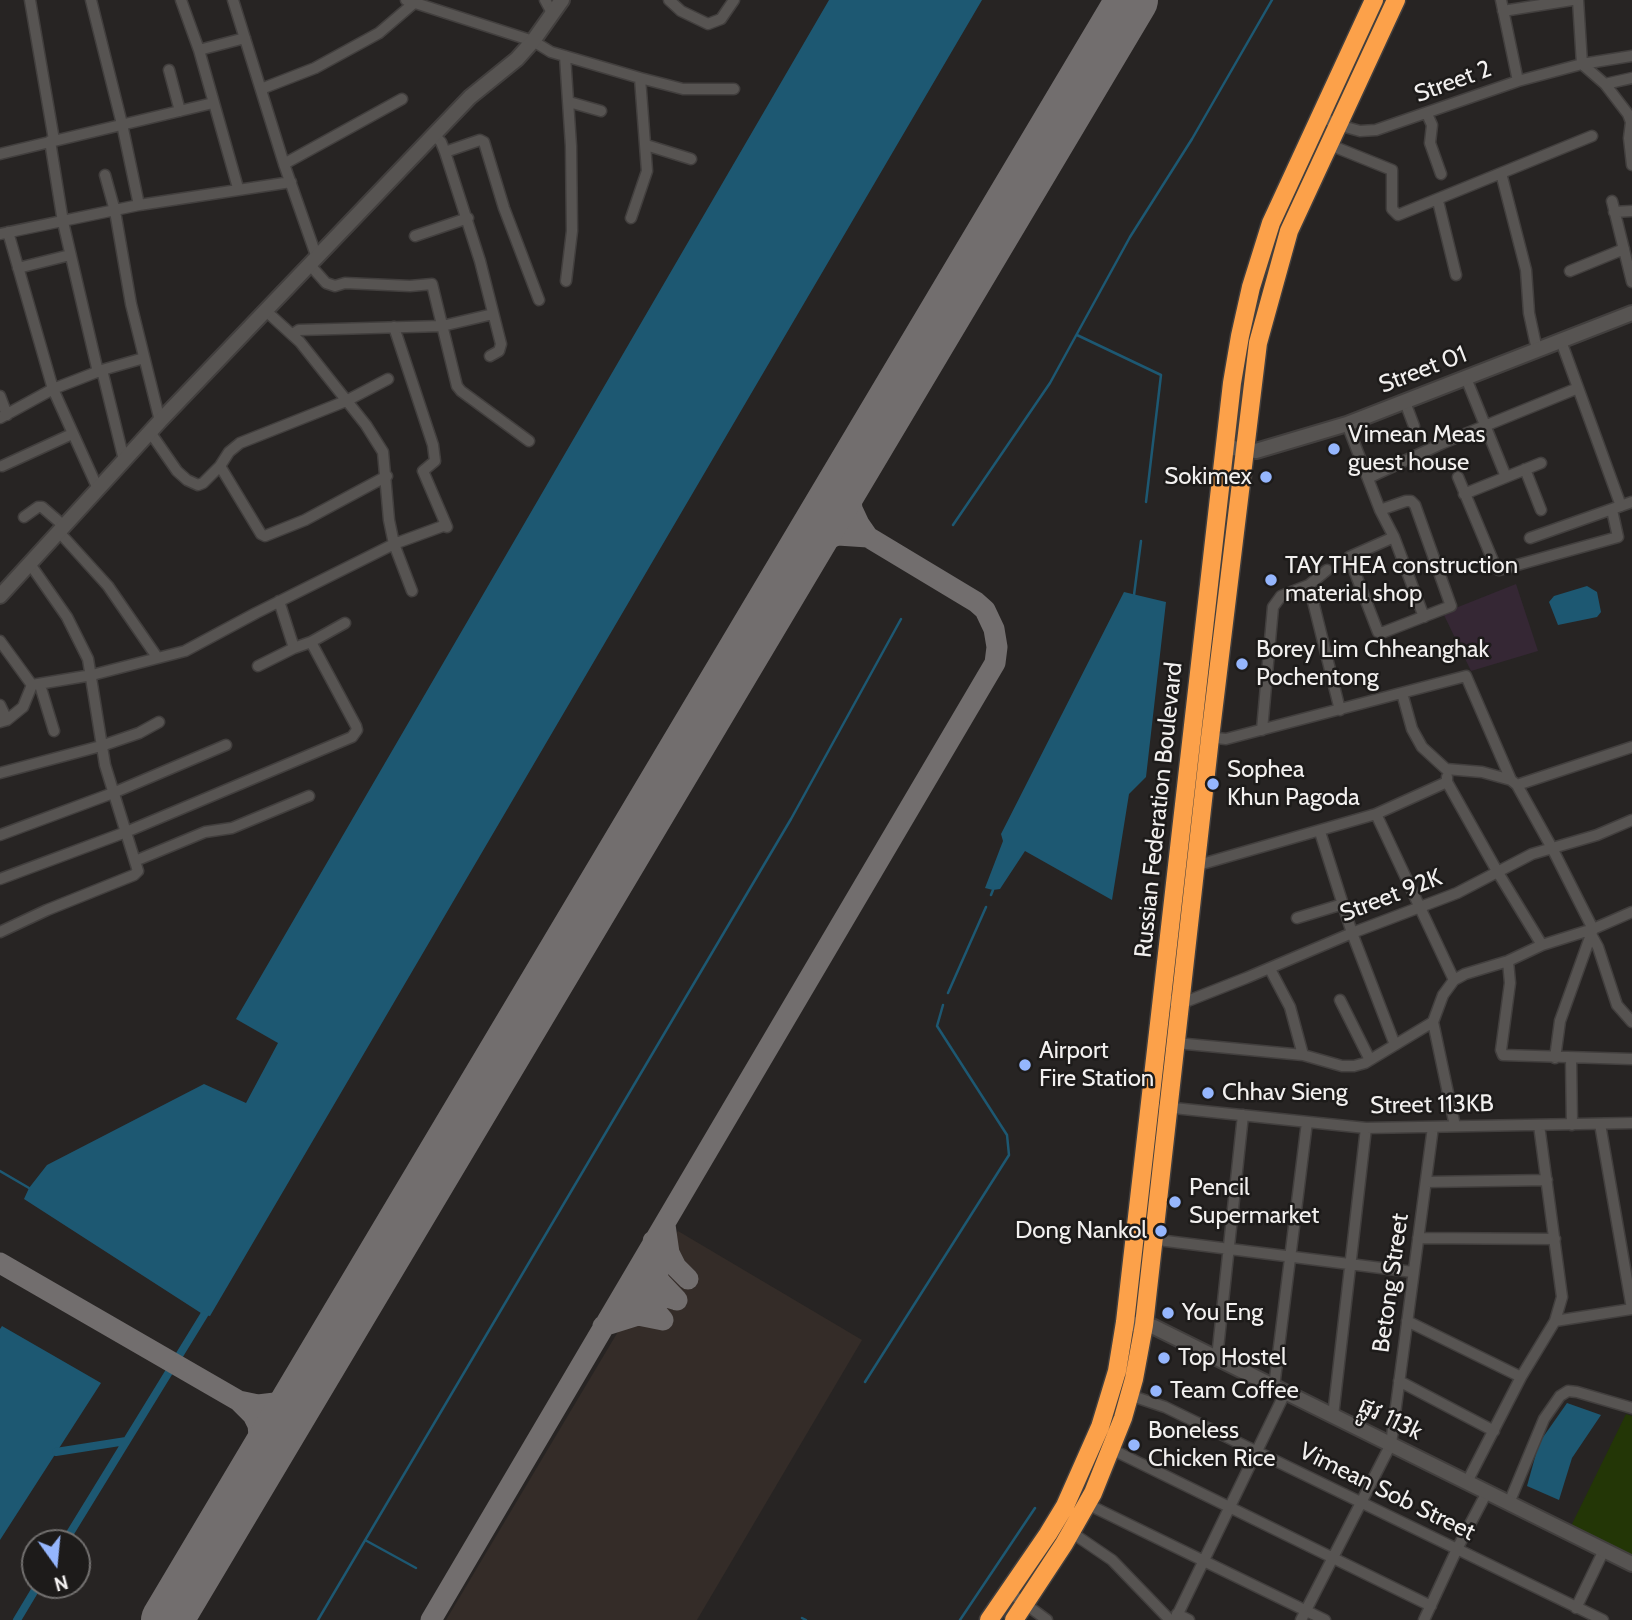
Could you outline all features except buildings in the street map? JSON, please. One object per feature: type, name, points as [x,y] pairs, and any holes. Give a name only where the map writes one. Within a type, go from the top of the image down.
[{"type":"highway","name":"Russian Federation Boulevard","points":[[1014,1620],[1072,1532],[1087,1504],[1111,1449],[1130,1395],[1144,1325],[1176,1044],[1171,1001],[1201,736],[1225,447],[1238,346],[1258,263],[1271,223],[1374,0]]},
{"type":"highway","name":"Russian Federation Boulevard","points":[[989,1620],[1056,1522],[1085,1462],[1112,1391],[1125,1322],[1150,1106],[1195,866],[1201,736],[1258,343],[1289,232],[1396,0]]},
{"type":"street","points":[[30,0],[63,222],[124,460]]},
{"type":"street","points":[[91,0],[139,205]]},
{"type":"street","points":[[181,0],[199,50],[238,188]]},
{"type":"street","points":[[233,0],[291,182],[313,261],[326,283],[335,286],[345,283],[410,286],[432,284],[453,378],[461,391],[529,441]]},
{"type":"street","points":[[1,593],[160,421],[470,97],[517,59],[533,41],[549,6],[562,0]]},
{"type":"street","points":[[669,0],[681,11],[708,24],[722,19],[734,0]]},
{"type":"street","points":[[1518,81],[1502,5],[1572,0]]},
{"type":"street","points":[[1578,0],[1582,64],[1628,106],[1632,165]]},
{"type":"street","points":[[261,89],[314,68],[379,33],[410,1],[533,41],[551,52],[640,78],[683,89],[734,89]]},
{"type":"street","points":[[199,50],[245,38]]},
{"type":"street","points":[[565,56],[569,102],[572,231],[566,281]]},
{"type":"street","name":"Street 2","points":[[1320,116],[1338,125],[1360,131],[1376,130],[1518,81],[1582,64],[1632,56]]},
{"type":"street","points":[[169,70],[180,111]]},
{"type":"street","points":[[631,218],[647,170],[640,78]]},
{"type":"street","points":[[1605,84],[1632,78]]},
{"type":"street","points":[[284,164],[402,99]]},
{"type":"street","points":[[569,102],[601,111]]},
{"type":"street","points":[[0,154],[214,103]]},
{"type":"street","points":[[1427,114],[1432,125],[1430,143],[1441,174]]},
{"type":"street","points":[[434,135],[441,142],[468,218],[501,344],[499,351],[490,356]]},
{"type":"street","points":[[1330,145],[1392,170],[1392,209],[1398,215],[1438,201],[1592,136]]},
{"type":"street","points":[[445,152],[480,140],[484,142],[504,208],[539,300]]},
{"type":"street","points":[[646,145],[691,159]]},
{"type":"street","points":[[1501,173],[1526,270],[1529,313],[1537,350]]},
{"type":"street","points":[[105,175],[131,304],[160,421]]},
{"type":"street","points":[[97,489],[53,389],[18,268],[4,233],[139,205],[291,182]]},
{"type":"street","points":[[1438,201],[1455,275]]},
{"type":"street","points":[[1632,211],[1613,207],[1632,282]]},
{"type":"street","points":[[415,236],[468,218]]},
{"type":"street","points":[[1570,271],[1624,249]]},
{"type":"street","points":[[18,268],[70,255]]},
{"type":"street","points":[[266,311],[293,334],[383,452],[389,520],[394,544],[412,591]]},
{"type":"street","name":"Street 01","points":[[1225,447],[1256,451],[1347,424],[1632,313]]},
{"type":"street","points":[[293,334],[299,330],[442,326],[493,314]]},
{"type":"street","points":[[0,705],[3,721],[23,707],[36,685],[92,675],[185,651],[394,544],[443,526],[447,527],[423,471],[435,461],[433,445],[394,327]]},
{"type":"street","points":[[1458,477],[1499,570],[1618,537],[1617,508],[1560,341]]},
{"type":"street","points":[[0,396],[3,417],[53,389],[144,358]]},
{"type":"street","points":[[1466,378],[1506,477]]},
{"type":"street","points":[[150,432],[177,471],[194,484],[203,483],[240,443],[346,401],[388,379]]},
{"type":"street","points":[[1368,478],[1577,388]]},
{"type":"street","points":[[1405,402],[1414,426]]},
{"type":"street","points":[[1347,424],[1424,617]]},
{"type":"street","points":[[2,466],[72,434]]},
{"type":"street","points":[[1464,494],[1541,463]]},
{"type":"street","points":[[220,466],[261,534],[268,537],[387,476]]},
{"type":"street","points":[[1524,469],[1541,510]]},
{"type":"street","points":[[1380,510],[1411,500],[1418,510],[1451,606],[1378,632],[1349,557],[1394,537]]},
{"type":"street","points":[[1530,538],[1632,502]]},
{"type":"street","points":[[24,517],[42,506],[108,586],[158,657]]},
{"type":"street","points":[[0,932],[138,871],[101,746],[88,659],[67,617],[30,564]]},
{"type":"street","points":[[1262,730],[1273,607],[1282,596],[1309,585],[1327,570]]},
{"type":"street","points":[[1309,585],[1340,710]]},
{"type":"street","points":[[279,601],[294,648]]},
{"type":"street","points":[[258,666],[311,642],[345,622]]},
{"type":"street","points":[[0,879],[126,832],[352,737],[357,730],[356,726],[311,642]]},
{"type":"street","points":[[1,645],[36,685],[54,731]]},
{"type":"street","points":[[1201,736],[1226,739],[1466,676],[1514,782],[1552,848],[1593,932],[1617,1005],[1632,1022]]},
{"type":"street","points":[[1402,693],[1412,729],[1422,747],[1446,769],[1482,772],[1514,782],[1632,747]]},
{"type":"street","points":[[0,773],[101,746],[139,733],[159,722]]},
{"type":"street","points":[[0,835],[113,793],[226,745]]},
{"type":"street","points":[[1446,769],[1447,782],[1542,945]]},
{"type":"street","points":[[1195,866],[1376,814],[1447,782]]},
{"type":"street","points":[[135,861],[205,832],[232,828],[309,796]]},
{"type":"street","points":[[1376,814],[1454,980]]},
{"type":"street","name":"Street 92K","points":[[1171,1001],[1185,1002],[1270,969],[1352,933],[1457,893],[1532,854],[1597,835],[1632,820]]},
{"type":"street","points":[[1320,832],[1352,933],[1395,1045]]},
{"type":"street","points":[[1297,918],[1343,904]]},
{"type":"street","points":[[1455,1126],[1433,1022],[1443,995],[1454,980],[1508,961],[1542,945],[1593,932],[1632,912]]},
{"type":"street","points":[[1555,1058],[1560,1021],[1593,932]]},
{"type":"street","points":[[1508,961],[1510,983],[1501,1051],[1503,1055],[1632,1059]]},
{"type":"street","points":[[1270,969],[1290,1007],[1303,1055]]},
{"type":"street","points":[[1340,1000],[1370,1060]]},
{"type":"street","points":[[1176,1044],[1303,1055],[1342,1066],[1354,1066],[1370,1060],[1433,1022]]},
{"type":"street","points":[[1571,1058],[1572,1125]]},
{"type":"street","name":"Street 113KB","points":[[1150,1106],[1366,1128],[1632,1124]]},
{"type":"street","points":[[1217,1358],[1244,1115]]},
{"type":"street","points":[[1174,1618],[1257,1452],[1280,1390],[1289,1256],[1307,1122]]},
{"type":"street","points":[[1555,1321],[1632,1309],[1600,1124]]},
{"type":"street","points":[[1467,1482],[1521,1377],[1555,1321],[1562,1297],[1539,1125]]},
{"type":"street","name":"Betong Street","points":[[1391,1444],[1433,1127]]},
{"type":"street","points":[[1333,1416],[1366,1128]]},
{"type":"street","points":[[1426,1182],[1547,1180]]},
{"type":"street","points":[[1135,1237],[1413,1272]]},
{"type":"street","points":[[1418,1238],[1555,1239]]},
{"type":"street","points":[[1407,1321],[1521,1377]]},
{"type":"street","name":"ផ្លូវ 113k","points":[[1125,1322],[1154,1327],[1632,1564]]},
{"type":"street","points":[[1399,1381],[1494,1431]]},
{"type":"street","name":"Vimean Sob Street","points":[[1112,1391],[1165,1407],[1602,1620]]},
{"type":"street","points":[[1509,1503],[1544,1419],[1560,1396],[1568,1391],[1577,1392],[1632,1408]]},
{"type":"street","points":[[1303,1615],[1391,1444]]},
{"type":"street","points":[[1111,1449],[1431,1606]]},
{"type":"street","points":[[1424,1620],[1487,1492]]},
{"type":"street","points":[[1087,1504],[1203,1561],[1303,1615],[1325,1620]]},
{"type":"street","points":[[1056,1522],[1112,1560],[1174,1618],[1189,1620]]},
{"type":"street","points":[[1576,1608],[1604,1550]]},
{"type":"street","points":[[1009,1592],[1047,1620]]},
{"type":"shaded area","points":[[1516,584],[1538,651],[1471,671],[1443,613]]},
{"type":"shaded area","points":[[678,1231],[862,1340],[697,1620],[446,1620]]},
{"type":"green space","points":[[1626,1414],[1632,1416],[1632,1556],[1571,1526]]},
{"type":"water","points":[[829,0],[982,0],[210,1316],[204,1315],[24,1199],[29,1188],[47,1165],[204,1084],[246,1103],[278,1043],[236,1019]]},
{"type":"water","points":[[1587,586],[1597,592],[1601,612],[1597,617],[1558,625],[1549,602],[1554,596]]},
{"type":"water","points":[[1124,592],[1166,602],[1146,777],[1129,794],[1112,900],[1025,851],[1000,889],[985,888],[1003,841],[1001,834]]},
{"type":"water","points":[[2,1326],[101,1383],[0,1540],[0,1329]]},
{"type":"water","points":[[1567,1403],[1601,1415],[1572,1458],[1559,1500],[1527,1486],[1539,1443]]},
{"type":"waterway","points":[[953,525],[1050,383],[1130,237],[1192,139],[1272,0]]},
{"type":"waterway","points":[[1077,335],[1161,375],[1146,502]]},
{"type":"waterway","points":[[1134,595],[1141,541]]},
{"type":"waterway","points":[[318,1620],[791,819],[901,619]]},
{"type":"waterway","points":[[991,895],[993,890]]},
{"type":"waterway","points":[[948,993],[986,907]]},
{"type":"waterway","points":[[865,1382],[1009,1155],[1007,1135],[937,1026],[943,1005]]},
{"type":"waterway","points":[[0,1171],[29,1188]]},
{"type":"waterway","points":[[73,1529],[204,1315]]},
{"type":"waterway","points":[[56,1452],[126,1441]]},
{"type":"waterway","points":[[960,1620],[1035,1508]]},
{"type":"waterway","points":[[365,1540],[416,1568]]},
{"type":"waterway","points":[[17,1620],[30,1599]]},
{"type":"waterway","points":[[802,1618],[806,1620]]},
{"type":"taxiway","points":[[431,1620],[995,663],[997,647],[994,629],[985,610],[868,537],[852,509],[852,470]]},
{"type":"taxiway","points":[[806,547],[838,535],[868,537]]},
{"type":"taxiway","points":[[665,1225],[669,1253],[676,1267],[688,1279]]},
{"type":"taxiway","points":[[653,1241],[659,1281],[677,1300]]},
{"type":"taxiway","points":[[0,1263],[239,1401],[253,1415],[258,1425],[260,1446],[257,1468]]},
{"type":"taxiway","points":[[643,1284],[648,1302],[663,1320]]},
{"type":"taxiway","points":[[614,1310],[625,1301],[645,1294],[677,1300]]},
{"type":"taxiway","points":[[603,1326],[638,1315],[663,1320]]},
{"type":"taxiway","points":[[239,1401],[258,1405],[275,1403],[309,1381]]},
{"type":"runway","points":[[167,1620],[1132,0]]},
{"type":"place","name":"Vimean Meas guest house","points":[[1334,449]]},
{"type":"place","name":"Sokimex","points":[[1266,477]]},
{"type":"place","name":"TAY THEA construction material shop","points":[[1271,580]]},
{"type":"place","name":"Borey Lim Chheanghak Pochentong","points":[[1242,664]]},
{"type":"place","name":"Sophea Khun Pagoda","points":[[1213,784]]},
{"type":"place","name":"Airport Fire Station","points":[[1025,1065]]},
{"type":"place","name":"Chhav Sieng","points":[[1208,1093]]},
{"type":"place","name":"Pencil Supermarket","points":[[1175,1202]]},
{"type":"place","name":"Dong Nankol","points":[[1161,1231]]},
{"type":"place","name":"You Eng","points":[[1168,1313]]},
{"type":"place","name":"Top Hostel","points":[[1164,1358]]},
{"type":"place","name":"Team Coffee","points":[[1156,1391]]},
{"type":"place","name":"Boneless Chicken Rice","points":[[1134,1445]]}]
